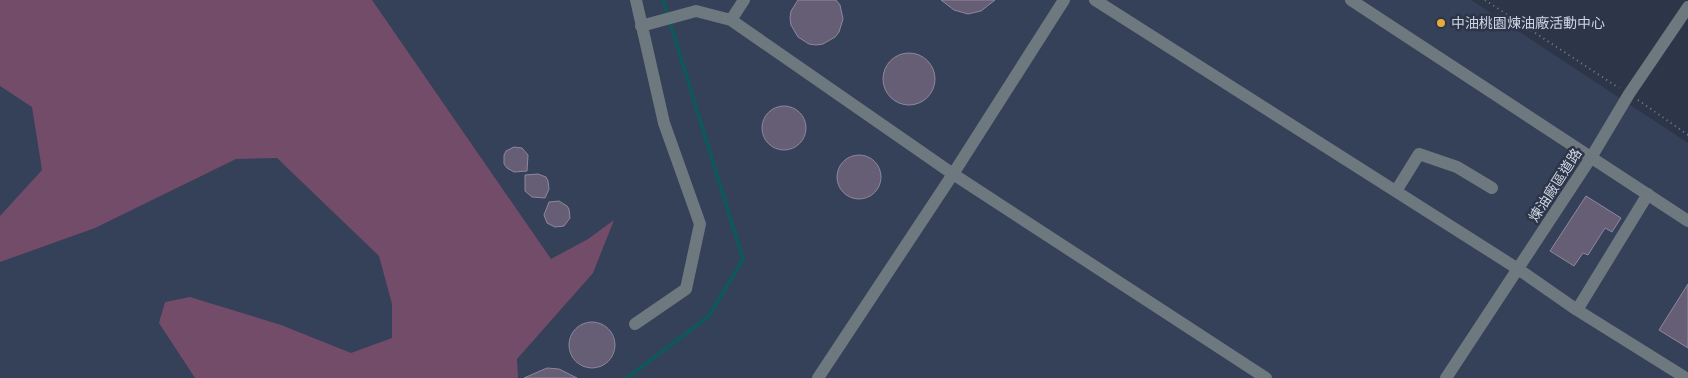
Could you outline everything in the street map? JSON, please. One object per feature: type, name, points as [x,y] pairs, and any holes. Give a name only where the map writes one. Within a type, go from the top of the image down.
[{"type":"lane","points":[[635,324],[686,289],[700,224],[664,123],[636,0]]},
{"type":"lane","points":[[731,20],[744,0]]},
{"type":"lane","points":[[818,378],[953,174],[1064,0]]},
{"type":"lane","points":[[1095,0],[1686,378]]},
{"type":"lane","points":[[1351,0],[1592,156],[1688,221]]},
{"type":"lane","points":[[641,26],[694,6],[731,20],[953,174],[1266,378]]},
{"type":"lane","name":"煉油廠區道路","points":[[1446,378],[1592,156],[1629,94],[1688,8]]},
{"type":"lane","points":[[1396,191],[1419,154],[1457,167],[1492,188]]},
{"type":"lane","points":[[1577,310],[1648,194]]},
{"type":"path","points":[[1485,0],[1688,135]]},
{"type":"shaded area","points":[[0,0],[1471,0],[1688,143],[1688,378],[0,378]]},
{"type":"shaded area","points":[[0,0],[372,0],[551,259],[588,239],[614,220],[593,273],[517,359],[518,378],[195,378],[159,323],[165,302],[190,297],[281,325],[351,353],[392,338],[392,304],[379,256],[277,158],[236,159],[95,228],[0,262],[0,216],[42,170],[32,107],[0,86]]},
{"type":"building","points":[[798,0],[836,0],[840,5],[843,19],[839,32],[835,37],[823,44],[816,45],[809,44],[798,37],[791,25],[790,18],[791,11]]},
{"type":"building","points":[[941,0],[995,0],[981,11],[968,14],[954,10]]},
{"type":"building","points":[[904,53],[914,53],[928,60],[935,74],[935,84],[928,98],[914,105],[904,105],[894,101],[887,94],[883,84],[883,74],[887,64],[894,57]]},
{"type":"building","points":[[784,106],[796,110],[802,116],[806,128],[802,140],[796,146],[784,150],[772,146],[766,140],[762,128],[766,116],[772,110]]},
{"type":"building","points":[[514,147],[522,148],[528,155],[527,171],[514,172],[504,164],[506,151]]},
{"type":"building","points":[[859,155],[871,159],[877,165],[881,177],[877,189],[871,195],[859,199],[847,195],[841,189],[837,177],[841,165],[847,159]]},
{"type":"building","points":[[538,174],[546,177],[548,181],[549,189],[545,198],[532,197],[525,191],[525,175]]},
{"type":"building","points":[[1586,196],[1621,218],[1612,232],[1605,228],[1588,255],[1583,253],[1574,266],[1550,251]]},
{"type":"building","points":[[559,201],[569,209],[570,218],[564,226],[555,227],[547,223],[544,215],[549,202]]},
{"type":"building","points":[[1688,284],[1688,348],[1659,330]]},
{"type":"building","points":[[592,322],[605,326],[611,332],[615,345],[611,358],[605,364],[592,368],[579,364],[573,358],[569,345],[573,332],[579,326]]},
{"type":"building","points":[[547,368],[559,369],[577,378],[524,378]]},
{"type":"waterway","points":[[627,378],[709,316],[743,259],[663,0]]},
{"type":"place","name":"中油桃園煉油廠活動中心","points":[[1441,23]]}]
